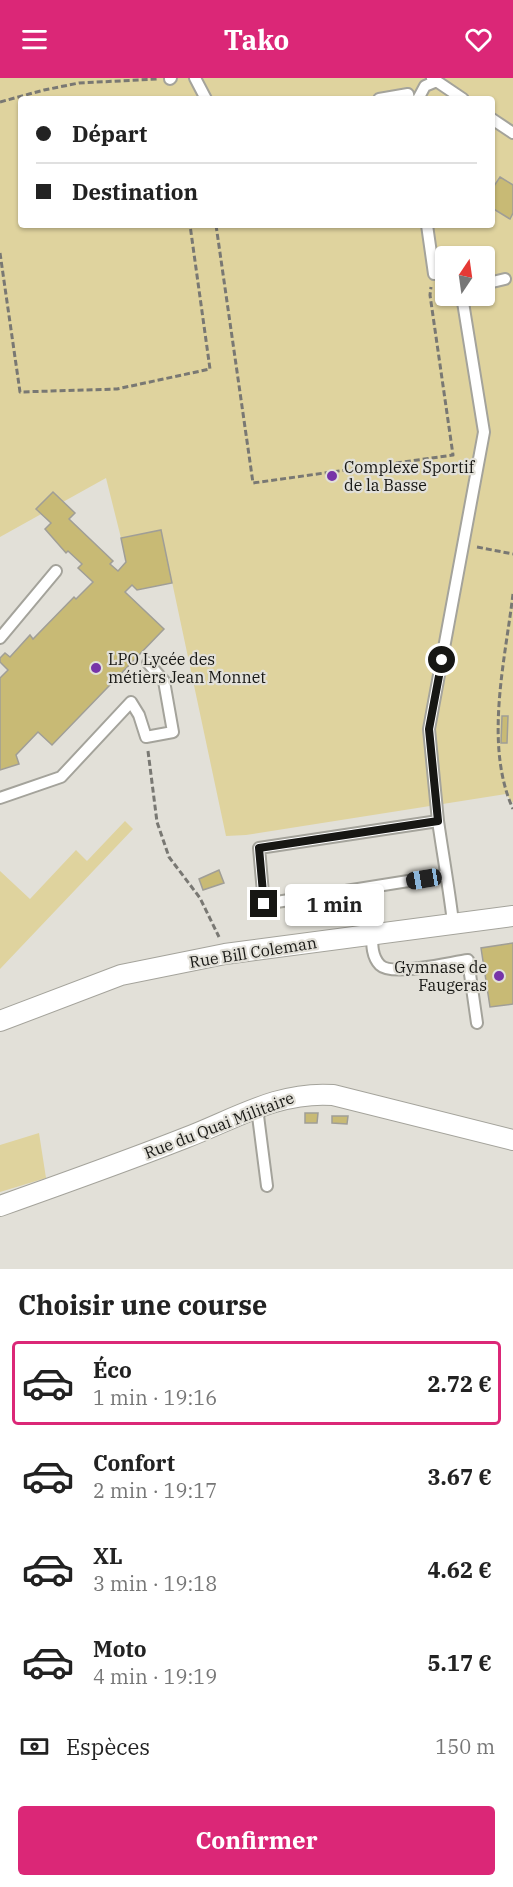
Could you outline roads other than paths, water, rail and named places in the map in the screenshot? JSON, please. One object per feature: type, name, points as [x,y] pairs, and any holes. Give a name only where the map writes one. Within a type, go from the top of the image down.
[{"type":"street","name":"Rue Bill Coleman","points":[[0,1021],[121,975],[225,954],[453,922],[513,916]]},
{"type":"street","name":"Rue du Quai Militaire","points":[[0,1206],[87,1176],[257,1108],[290,1096],[310,1093],[333,1095],[513,1140]]},
{"type":"lane","points":[[195,78],[204,96]]},
{"type":"lane","points":[[420,96],[425,86],[435,80],[459,96]]},
{"type":"lane","points":[[495,120],[513,133]]},
{"type":"lane","points":[[427,228],[435,274]]},
{"type":"lane","points":[[495,281],[505,279]]},
{"type":"lane","points":[[453,922],[438,821],[429,729],[483,432],[464,306]]},
{"type":"lane","points":[[0,638],[56,571]]},
{"type":"lane","points":[[0,798],[62,777],[131,702],[139,715],[146,737],[173,732],[164,681],[148,663]]},
{"type":"lane","points":[[438,821],[259,848],[264,904],[446,875]]},
{"type":"lane","points":[[372,934],[373,953],[380,965],[386,969],[403,970],[468,960],[477,1023]]},
{"type":"lane","points":[[257,1108],[267,1186]]},
{"type":"place","name":"Complexe Sportif de la Basse","points":[[332,476]]},
{"type":"place","name":"LPO Lycée des métiers Jean Monnet","points":[[96,668]]},
{"type":"place","name":"Gymnase de Faugeras","points":[[499,976]]}]
